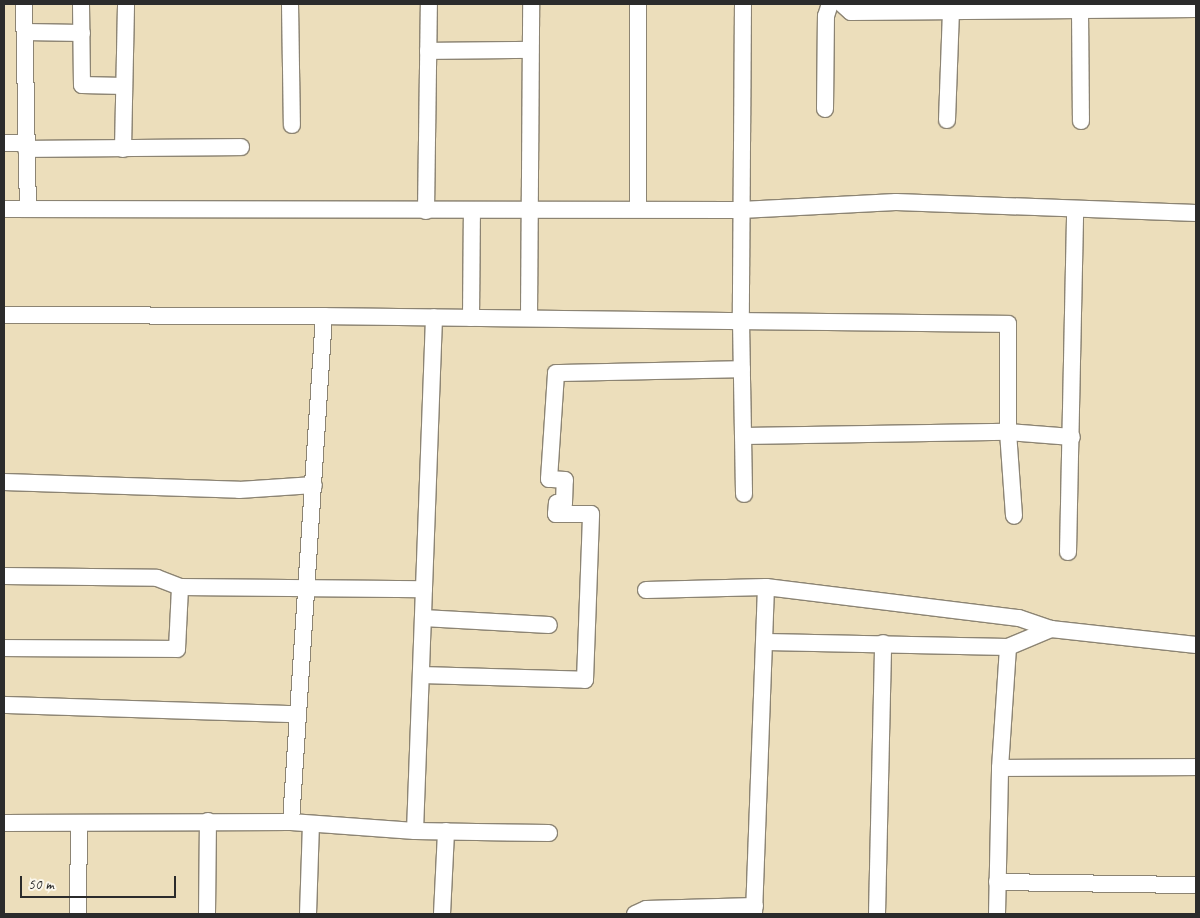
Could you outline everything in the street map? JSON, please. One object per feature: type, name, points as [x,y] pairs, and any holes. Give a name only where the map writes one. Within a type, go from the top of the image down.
[{"type":"street","points":[[24,4],[28,208]]},
{"type":"street","points":[[82,4],[82,85],[124,86]]},
{"type":"street","points":[[123,149],[126,4]]},
{"type":"street","points":[[290,4],[292,125]]},
{"type":"street","points":[[426,211],[429,4]]},
{"type":"street","points":[[529,318],[531,4]]},
{"type":"street","points":[[638,4],[638,208]]},
{"type":"street","points":[[744,4],[741,210],[744,494]]},
{"type":"street","points":[[825,109],[826,16],[830,4]]},
{"type":"street","points":[[842,4],[850,12],[951,12],[991,7],[1080,10],[1147,6],[1196,9]]},
{"type":"street","points":[[1080,10],[1081,121]]},
{"type":"street","points":[[948,120],[951,12]]},
{"type":"street","points":[[24,32],[82,33]]},
{"type":"street","points":[[428,50],[530,50]]},
{"type":"street","points":[[4,143],[26,146],[123,149],[241,147]]},
{"type":"street","points":[[4,209],[426,211],[638,208],[741,210],[896,202],[1076,211],[1196,213]]},
{"type":"street","points":[[471,318],[472,210]]},
{"type":"street","points":[[1068,552],[1076,211]]},
{"type":"street","points":[[4,314],[1008,324],[1008,432],[1014,516]]},
{"type":"street","points":[[291,822],[296,714],[301,702],[324,316]]},
{"type":"street","points":[[415,831],[434,317]]},
{"type":"street","points":[[421,675],[585,680],[591,514],[556,514],[557,503],[564,503],[565,480],[549,479],[556,373],[742,369]]},
{"type":"street","points":[[743,436],[1008,432],[1072,437]]},
{"type":"street","points":[[4,482],[239,490],[314,485]]},
{"type":"street","points":[[4,576],[157,578],[180,587],[424,589]]},
{"type":"street","points":[[4,648],[177,648],[180,587]]},
{"type":"street","points":[[646,590],[766,587],[1019,618],[1051,629],[1196,644]]},
{"type":"street","points":[[635,914],[646,908],[755,910],[766,642],[766,587]]},
{"type":"street","points":[[423,618],[549,625]]},
{"type":"street","points":[[766,642],[1008,647],[1051,629]]},
{"type":"street","points":[[877,914],[883,643]]},
{"type":"street","points":[[996,914],[1000,768],[1008,647]]},
{"type":"street","points":[[4,705],[296,714]]},
{"type":"street","points":[[1000,768],[1196,767]]},
{"type":"street","points":[[207,914],[208,821]]},
{"type":"street","points":[[4,823],[291,822],[415,831],[550,833]]},
{"type":"street","points":[[78,914],[79,823]]},
{"type":"street","points":[[308,914],[312,825]]},
{"type":"street","points":[[442,914],[446,831]]},
{"type":"street","points":[[997,882],[1196,885]]}]
